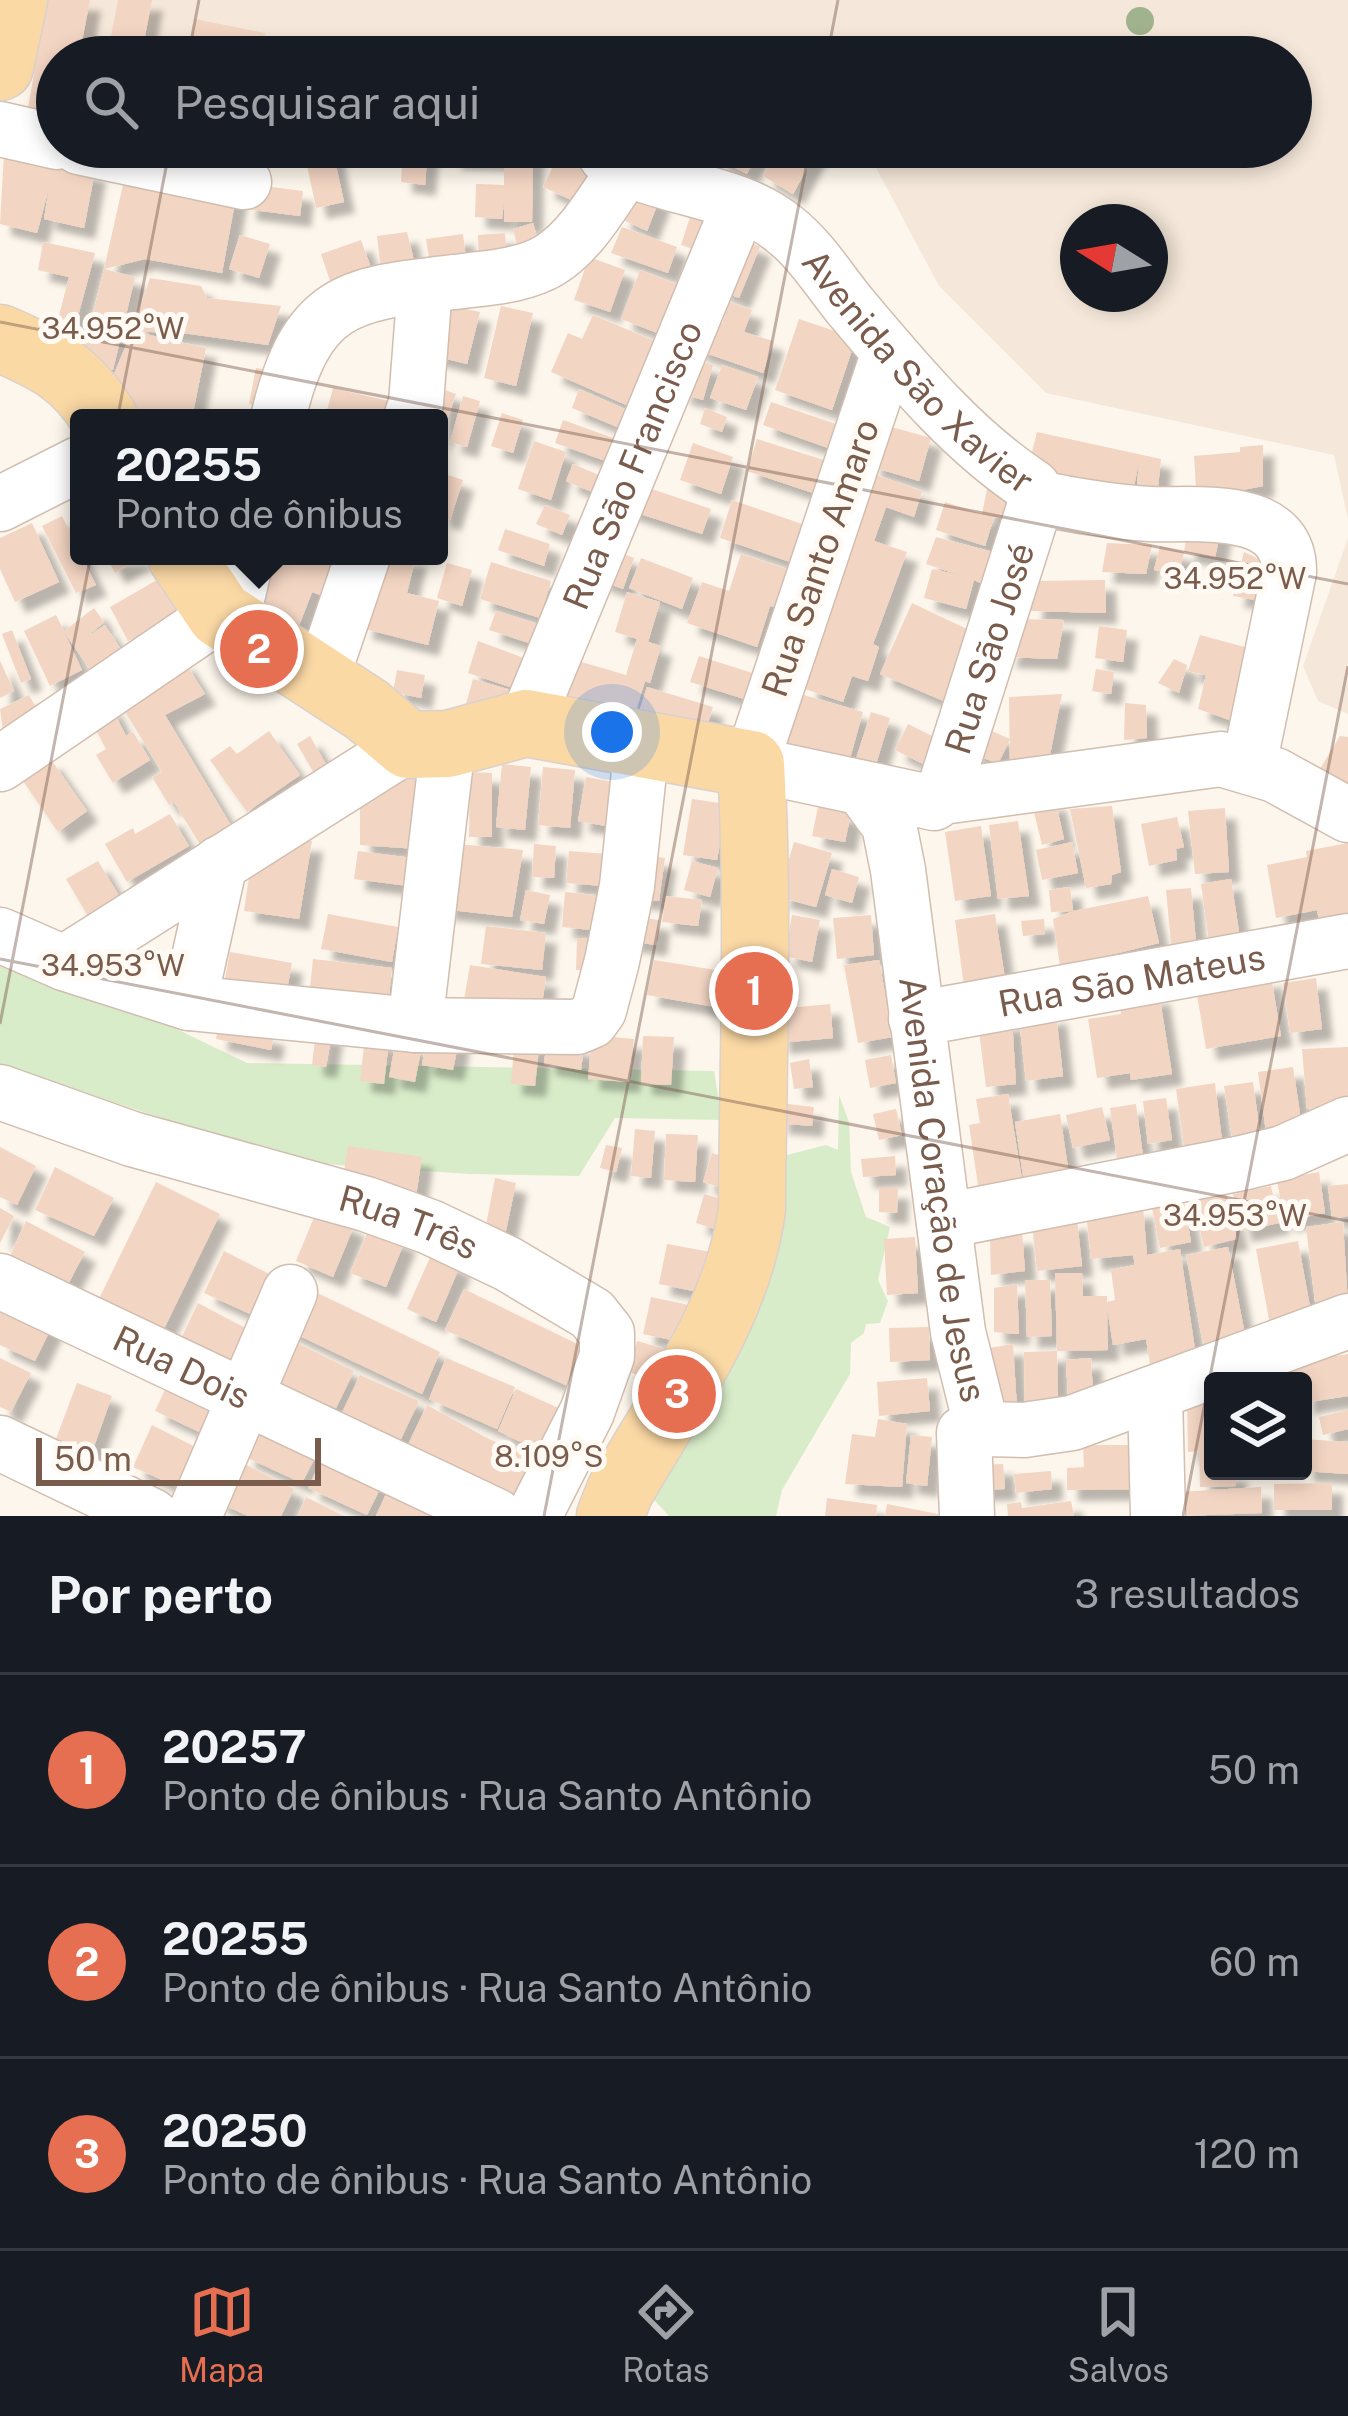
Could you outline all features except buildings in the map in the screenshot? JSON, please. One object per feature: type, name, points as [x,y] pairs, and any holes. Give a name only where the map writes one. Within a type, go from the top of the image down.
[{"type":"main road","points":[[0,338],[63,369],[80,382],[98,409]]},
{"type":"main road","points":[[188,565],[226,617],[320,683],[428,744],[526,723],[751,764],[755,896],[752,1209],[747,1244],[724,1312],[610,1516]]},
{"type":"street","points":[[0,129],[36,137]]},
{"type":"street","points":[[178,168],[244,182]]},
{"type":"street","name":"Avenida São Xavier","points":[[280,409],[290,372],[321,318],[361,296],[501,276],[550,260],[590,221],[613,168]]},
{"type":"street","name":"Avenida São Xavier","points":[[635,168],[720,195],[789,233],[889,352],[972,440],[1033,487],[1037,499],[1152,514],[1228,515],[1262,526],[1283,548],[1289,572],[1250,765]]},
{"type":"street","name":"Rua São Francisco","points":[[526,723],[740,206]]},
{"type":"street","points":[[414,409],[425,286]]},
{"type":"street","name":"Rua Santo Amaro","points":[[751,764],[889,352]]},
{"type":"street","points":[[0,504],[70,469]]},
{"type":"street","name":"Rua São José","points":[[942,797],[1037,499]]},
{"type":"street","points":[[0,764],[226,617],[244,565]]},
{"type":"street","points":[[320,683],[361,565]]},
{"type":"street","points":[[64,963],[220,863],[428,744]]},
{"type":"street","points":[[415,1025],[428,744]]},
{"type":"street","points":[[0,935],[64,963],[189,1003],[415,1025],[567,1028],[594,1018],[602,1004],[627,886],[643,744]]},
{"type":"street","points":[[751,764],[934,803],[942,797],[1200,760],[1234,760],[1348,814]]},
{"type":"street","name":"Avenida Coração de Jesus","points":[[862,788],[890,825],[958,1332],[982,1429],[1052,1427],[1154,1395],[1348,1321]]},
{"type":"street","points":[[189,1003],[220,863]]},
{"type":"street","name":"Rua São Mateus","points":[[916,1019],[1348,941]]},
{"type":"street","name":"Rua Três","points":[[0,1092],[132,1138],[366,1204],[430,1227],[508,1264],[592,1314],[607,1334],[607,1356],[587,1412],[534,1516]]},
{"type":"street","points":[[944,1221],[1242,1163],[1283,1153],[1348,1124]]},
{"type":"street","name":"Rua Dois","points":[[0,1281],[496,1516]]},
{"type":"street","points":[[194,1516],[290,1292]]},
{"type":"street","points":[[1154,1395],[1158,1516]]},
{"type":"street","points":[[964,1433],[967,1516]]},
{"type":"street","points":[[0,1443],[152,1516]]},
{"type":"shaded area","points":[[0,0],[1348,0],[1348,519],[1334,455],[1046,393],[939,286],[876,168],[1312,168],[1312,36],[36,36],[36,73],[0,74]]},
{"type":"shaded area","points":[[1348,538],[1348,714],[1318,701],[1303,666]]},
{"type":"green space","points":[[0,944],[247,1063],[714,1071],[722,1120],[615,1118],[579,1176],[296,1162],[0,1065]]},
{"type":"green space","points":[[839,1095],[849,1122],[851,1172],[866,1217],[890,1227],[878,1280],[888,1301],[880,1323],[866,1324],[864,1333],[851,1343],[850,1374],[782,1490],[776,1516],[669,1516],[646,1491],[779,1157],[826,1145],[838,1150]]},
{"type":"place","name":"20255","points":[[259,649]]},
{"type":"place","name":"20257","points":[[754,991]]},
{"type":"place","name":"20250","points":[[677,1394]]}]
